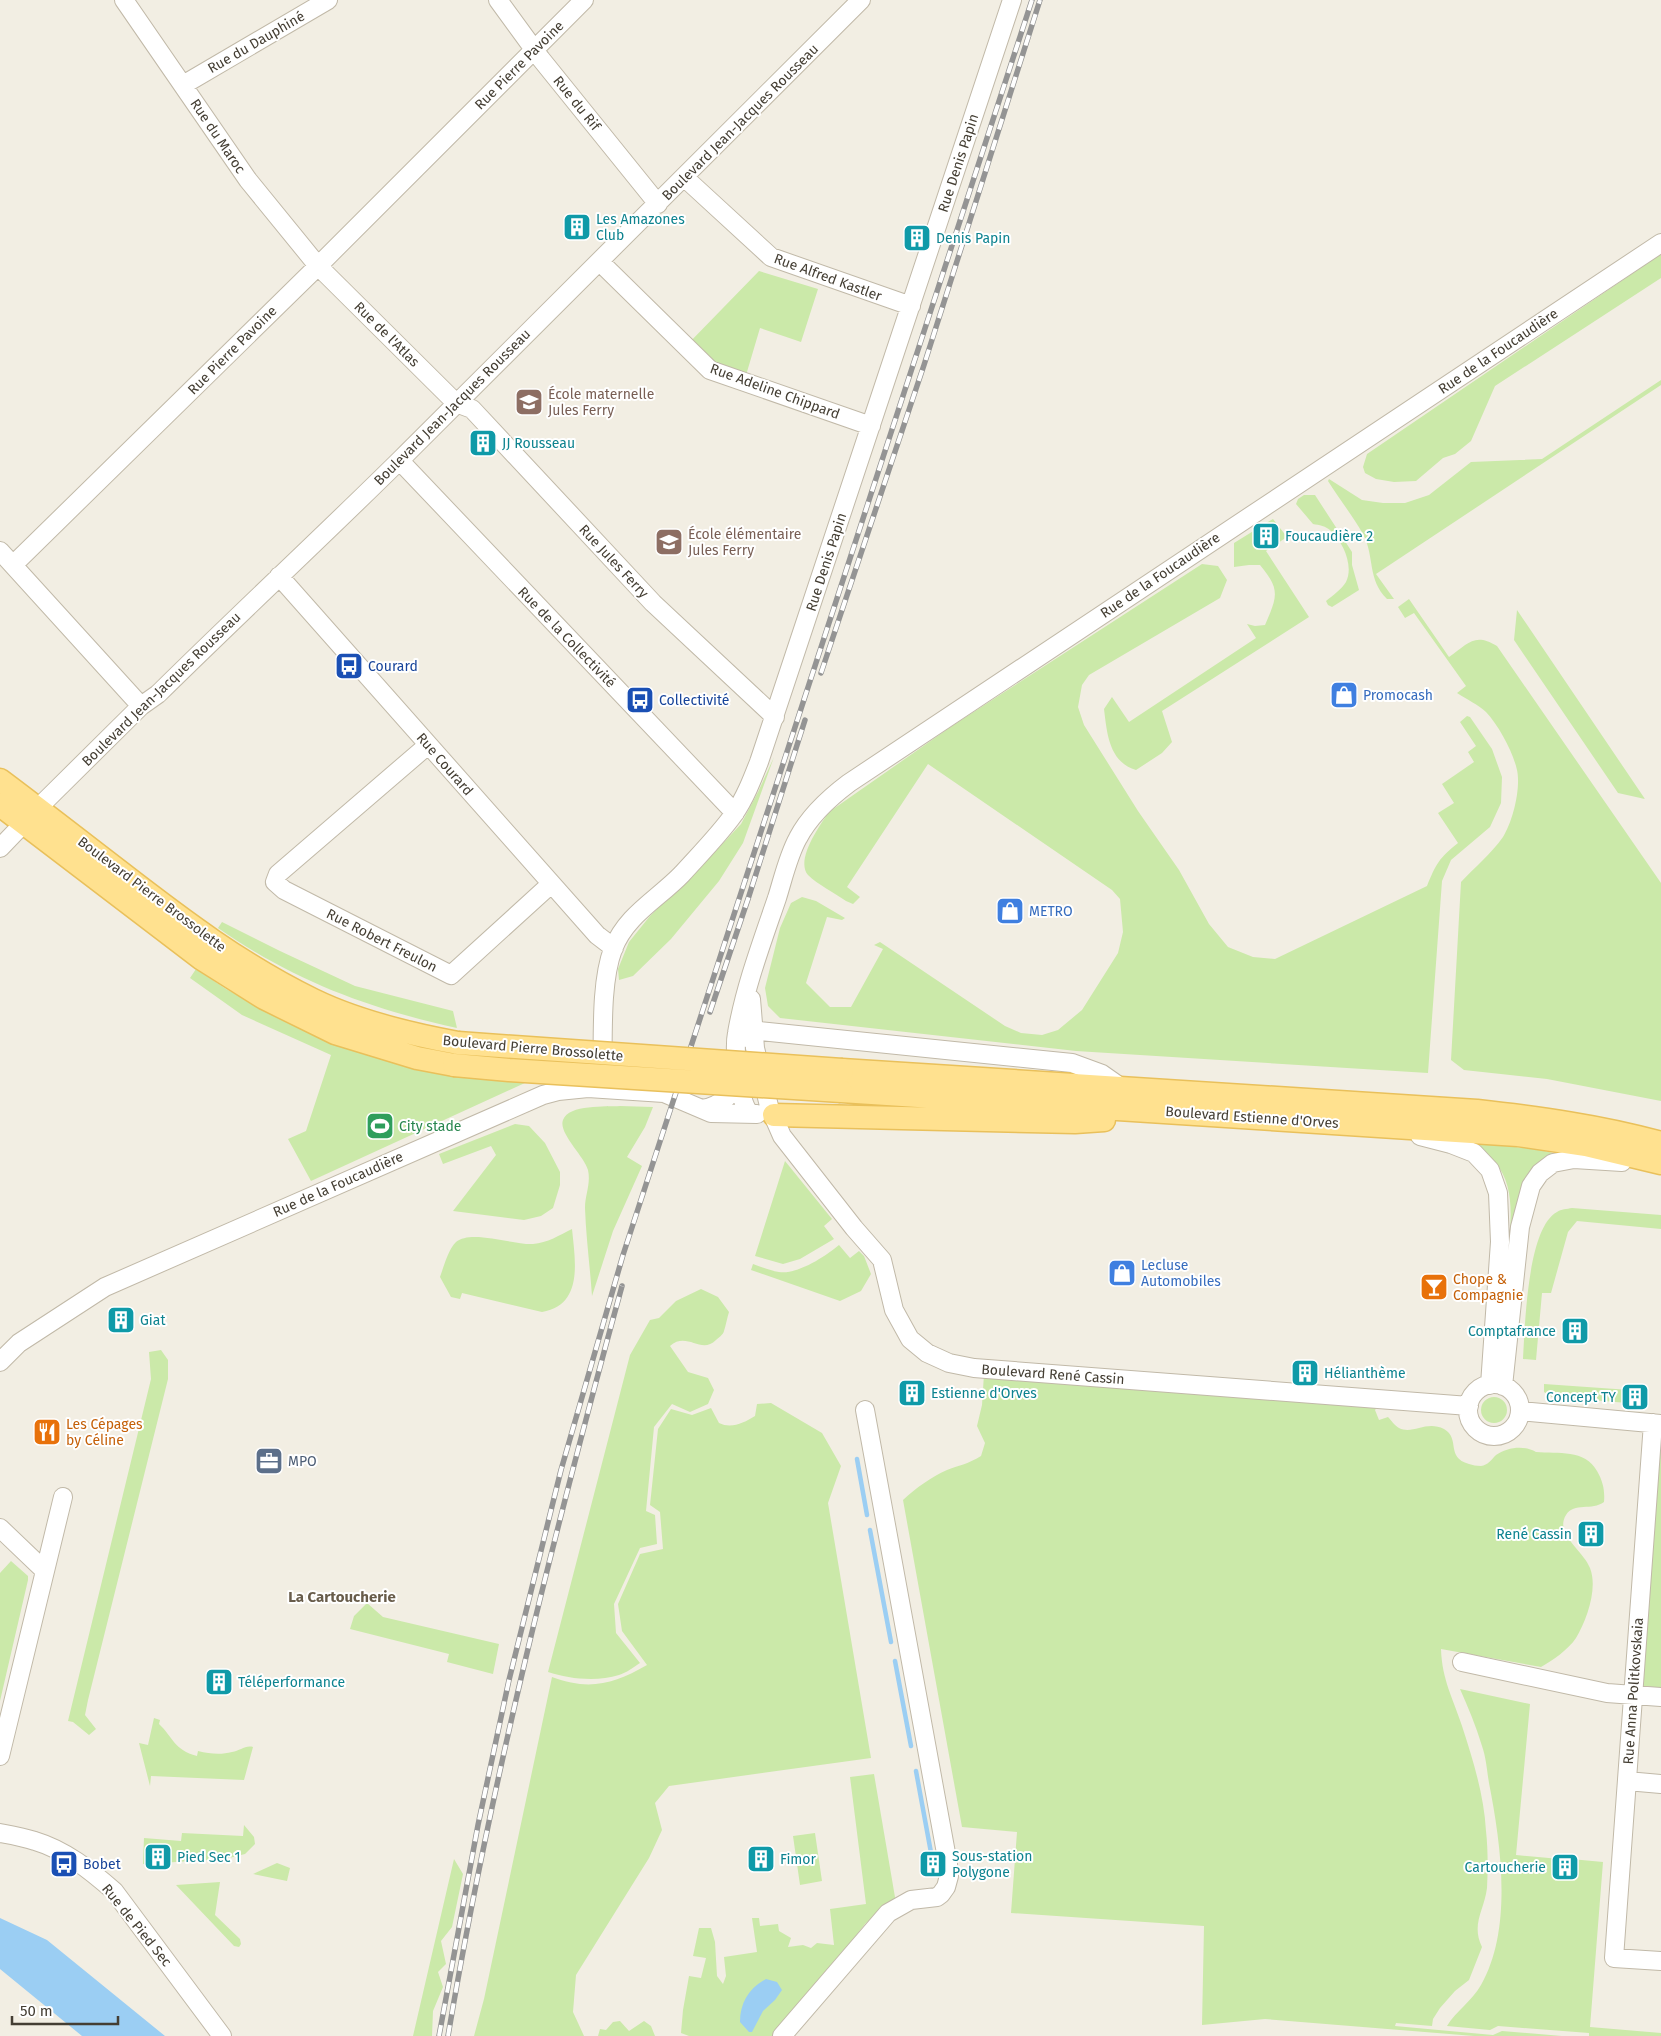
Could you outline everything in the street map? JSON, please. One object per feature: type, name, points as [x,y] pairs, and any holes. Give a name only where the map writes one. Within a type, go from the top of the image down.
[{"type":"main road","name":"Boulevard Pierre Brossolette","points":[[0,780],[31,816],[202,959],[264,998],[335,1033],[417,1058],[456,1054],[841,1080]]},
{"type":"main road","name":"Boulevard Pierre Brossolette","points":[[0,805],[60,825],[186,924],[273,980],[314,1001],[346,1014],[396,1030],[456,1054]]},
{"type":"main road","name":"Boulevard Estienne d'Orves","points":[[841,1080],[1122,1088],[1477,1110],[1550,1119],[1630,1134],[1661,1143]]},
{"type":"main road","name":"Boulevard Estienne d'Orves","points":[[841,1080],[1140,1115],[1379,1125],[1518,1135],[1586,1145],[1661,1164]]},
{"type":"main road","points":[[774,1115],[1075,1122],[1140,1115]]},
{"type":"street","name":"Rue du Maroc","points":[[124,0],[248,180],[318,266]]},
{"type":"street","name":"Rue du Dauphiné","points":[[183,85],[328,0]]},
{"type":"street","name":"Rue du Rif","points":[[498,0],[535,50],[658,204]]},
{"type":"street","name":"Rue Pierre Pavoine","points":[[13,565],[318,266],[584,0]]},
{"type":"street","name":"Rue Denis Papin","points":[[602,1089],[607,968],[614,948],[621,932],[716,837],[735,813],[745,796],[775,717],[1012,0]]},
{"type":"street","name":"Boulevard Jean-Jacques Rousseau","points":[[0,848],[141,706],[158,694],[278,576],[400,461],[456,403],[685,178],[853,2]]},
{"type":"street","name":"Rue Alfred Kastler","points":[[685,178],[771,257],[911,306]]},
{"type":"street","name":"Rue de la Foucaudière","points":[[750,1113],[743,1102],[736,1052],[737,1033],[750,981],[797,838],[812,815],[828,799],[849,783],[1661,242]]},
{"type":"street","name":"Rue Adeline Chippard","points":[[600,262],[710,370],[871,426]]},
{"type":"street","name":"Rue de l'Atlas","points":[[318,266],[456,403]]},
{"type":"street","name":"Rue Jules Ferry","points":[[456,403],[472,410],[653,603],[775,717]]},
{"type":"street","name":"Rue de la Collectivité","points":[[400,461],[735,813]]},
{"type":"street","points":[[0,551],[141,706]]},
{"type":"street","name":"Rue Courard","points":[[278,576],[596,935],[614,948]]},
{"type":"street","name":"Rue Robert Freulon","points":[[428,745],[278,874],[275,882],[284,890],[450,975],[551,884]]},
{"type":"street","name":"Rue de la Foucaudière","points":[[750,981],[753,1033],[769,1106],[774,1115]]},
{"type":"street","points":[[736,1052],[740,1040],[753,1033],[767,1032],[1072,1064],[1102,1074],[1122,1088]]},
{"type":"street","points":[[701,1109],[714,1107],[721,1103],[734,1088],[739,1072]]},
{"type":"street","name":"Rue de la Foucaudière","points":[[0,1362],[19,1343],[105,1287],[510,1108],[558,1091],[602,1089],[664,1094],[711,1113],[750,1113]]},
{"type":"street","points":[[750,1113],[774,1115]]},
{"type":"street","name":"Boulevard René Cassin","points":[[774,1115],[782,1136],[855,1229],[882,1260],[894,1310],[910,1339],[927,1353],[949,1363],[974,1368],[1468,1406]]},
{"type":"street","points":[[1379,1125],[1452,1144],[1474,1153],[1490,1170],[1498,1193],[1500,1242],[1497,1385]]},
{"type":"street","points":[[1497,1385],[1520,1227],[1531,1186],[1540,1172],[1553,1163],[1574,1159],[1661,1164]]},
{"type":"street","points":[[1497,1385],[1511,1390],[1517,1397],[1520,1411],[1515,1426],[1508,1432],[1491,1436],[1476,1428],[1470,1421],[1468,1406],[1473,1395],[1479,1389],[1497,1385]]},
{"type":"street","points":[[782,2036],[888,1914],[911,1900],[937,1897],[944,1890],[949,1876],[864,1410]]},
{"type":"street","points":[[1520,1411],[1657,1424]]},
{"type":"street","name":"Rue Anna Politkovskaia","points":[[1657,1424],[1633,1695],[1614,1958],[1661,1961]]},
{"type":"street","points":[[0,1756],[63,1497]]},
{"type":"street","points":[[0,1528],[45,1571]]},
{"type":"street","points":[[1462,1662],[1607,1693],[1661,1698]]},
{"type":"street","points":[[1627,1781],[1661,1784]]},
{"type":"street","name":"Rue de Pied Sec","points":[[0,1833],[35,1841],[65,1854],[97,1876],[114,1891],[222,2036]]},
{"type":"green space","points":[[1661,254],[1661,278],[1495,386],[1471,441],[1455,454],[1443,458],[1416,481],[1394,482],[1376,479],[1365,473],[1363,467],[1367,454]]},
{"type":"green space","points":[[759,271],[818,289],[801,342],[760,328],[744,382],[686,346]]},
{"type":"green space","points":[[1661,380],[1661,385],[1376,574],[1394,599],[1387,599],[1376,584],[1367,543],[1363,534],[1328,481],[1329,479],[1362,500],[1383,503],[1405,503],[1429,495],[1471,462],[1542,459]]},
{"type":"green space","points":[[1304,495],[1315,495],[1352,552],[1352,565],[1359,590],[1332,607],[1326,601],[1346,582],[1349,569],[1348,562],[1340,541],[1327,528],[1313,524],[1296,504],[1298,499]]},
{"type":"green space","points":[[1273,519],[1287,537],[1266,551],[1309,617],[1162,711],[1172,742],[1162,753],[1136,770],[1127,766],[1115,754],[1111,746],[1106,728],[1104,709],[1112,697],[1129,722],[1256,638],[1247,624],[1255,626],[1265,625],[1274,600],[1274,588],[1260,565],[1234,567],[1234,543]]},
{"type":"green space","points":[[1202,564],[1218,566],[1227,580],[1220,598],[1089,675],[1082,685],[1078,707],[1084,725],[1138,811],[1179,870],[1209,924],[1228,947],[1253,957],[1275,959],[1427,886],[1439,862],[1458,843],[1438,813],[1454,803],[1442,784],[1474,762],[1468,752],[1476,746],[1460,722],[1467,716],[1470,717],[1492,749],[1502,777],[1501,803],[1490,827],[1451,860],[1442,881],[1428,1073],[1076,1051],[780,1018],[768,1006],[765,988],[780,928],[791,903],[802,897],[816,901],[845,918],[842,920],[827,917],[806,983],[830,1007],[851,1007],[883,949],[874,945],[880,942],[1005,1026],[1021,1033],[1042,1035],[1058,1030],[1082,1010],[1118,953],[1123,932],[1120,899],[1112,890],[928,764],[847,887],[860,897],[853,904],[816,882],[808,875],[805,869],[807,852],[810,843],[829,812],[952,726]]},
{"type":"green space","points":[[1409,599],[1449,657],[1472,641],[1482,640],[1497,646],[1661,883],[1661,1101],[1547,1079],[1464,1070],[1451,1060],[1461,882],[1488,855],[1507,830],[1515,804],[1518,777],[1512,755],[1496,724],[1483,709],[1457,693],[1466,686],[1414,613],[1405,618],[1398,607]]},
{"type":"green space","points":[[1517,610],[1645,799],[1618,793],[1514,640]]},
{"type":"green space","points":[[774,757],[743,843],[719,881],[671,939],[633,976],[619,980],[618,969],[629,942],[650,916],[741,824]]},
{"type":"green space","points":[[222,922],[355,986],[453,1011],[457,1028],[362,1002],[303,978],[246,947],[218,928]]},
{"type":"green space","points":[[196,969],[226,989],[274,1015],[527,1082],[311,1181],[288,1139],[306,1131],[331,1055],[242,1015],[190,978]]},
{"type":"green space","points":[[620,1106],[653,1107],[645,1127],[627,1157],[642,1166],[613,1231],[592,1296],[585,1208],[589,1180],[588,1170],[562,1125],[563,1120],[572,1111]]},
{"type":"green space","points":[[515,1124],[529,1126],[545,1143],[560,1172],[560,1185],[553,1208],[541,1216],[524,1220],[453,1211],[496,1155],[491,1146],[443,1164],[439,1154]]},
{"type":"green space","points":[[1471,1142],[1541,1150],[1557,1154],[1548,1160],[1512,1256],[1508,1256],[1511,1219],[1507,1183],[1495,1162]]},
{"type":"green space","points":[[785,1161],[832,1219],[824,1226],[834,1239],[800,1259],[783,1264],[755,1256]]},
{"type":"green space","points":[[1572,1208],[1661,1215],[1661,1229],[1577,1221],[1568,1232],[1551,1293],[1542,1293],[1536,1360],[1523,1359],[1530,1280],[1539,1237],[1547,1222],[1557,1212]]},
{"type":"green space","points":[[572,1229],[575,1267],[574,1280],[571,1291],[565,1300],[555,1308],[542,1312],[462,1293],[460,1299],[451,1297],[440,1277],[451,1249],[456,1242],[463,1238],[482,1237],[533,1244],[548,1240]]},
{"type":"green space","points":[[839,1245],[850,1258],[859,1251],[864,1256],[871,1274],[861,1291],[840,1301],[751,1270],[753,1264],[779,1272],[794,1271],[819,1259]]},
{"type":"green space","points":[[701,1289],[718,1297],[729,1312],[721,1336],[710,1344],[705,1345],[682,1341],[670,1346],[688,1372],[708,1378],[714,1390],[708,1404],[690,1412],[672,1404],[654,1427],[646,1511],[655,1515],[657,1544],[640,1548],[614,1604],[616,1633],[640,1663],[622,1674],[592,1679],[574,1678],[548,1672],[630,1355],[650,1320],[659,1318],[676,1301]]},
{"type":"green space","points":[[161,1350],[168,1360],[168,1379],[88,1700],[85,1715],[96,1729],[89,1735],[73,1722],[68,1721],[151,1379],[149,1352]]},
{"type":"green space","points":[[984,1374],[1379,1405],[1375,1410],[1379,1420],[1388,1417],[1399,1428],[1404,1430],[1431,1426],[1444,1429],[1452,1438],[1457,1457],[1469,1464],[1481,1466],[1488,1463],[1500,1452],[1527,1448],[1536,1452],[1570,1454],[1586,1459],[1592,1464],[1602,1482],[1604,1502],[1599,1505],[1569,1511],[1563,1522],[1567,1536],[1590,1568],[1593,1585],[1587,1613],[1580,1631],[1569,1647],[1541,1667],[1441,1649],[1443,1670],[1474,1765],[1485,1818],[1487,1888],[1478,1924],[1479,1939],[1482,1947],[1469,1980],[1455,1991],[1440,2008],[1433,2019],[1432,2026],[1396,2023],[1395,2026],[1493,2035],[1502,2031],[1562,2036],[1474,2036],[1265,2019],[1202,2025],[1204,1926],[1011,1913],[1017,1832],[962,1827],[903,1500],[935,1476],[981,1456],[985,1443],[977,1426],[982,1405]]},
{"type":"green space","points":[[1544,1384],[1630,1390],[1629,1401],[1641,1402],[1641,1408],[1634,1407],[1628,1403],[1552,1397],[1544,1392]]},
{"type":"green space","points":[[1494,1397],[1503,1401],[1507,1410],[1503,1419],[1494,1423],[1485,1419],[1481,1410],[1485,1401]]},
{"type":"green space","points":[[771,1403],[822,1433],[841,1466],[828,1503],[871,1758],[669,1786],[655,1803],[662,1830],[649,1858],[576,1975],[573,2012],[584,2036],[474,2036],[484,1999],[552,1677],[578,1684],[601,1683],[623,1677],[647,1665],[622,1631],[618,1604],[640,1554],[663,1549],[660,1512],[650,1505],[658,1429],[671,1409],[692,1415],[711,1408],[719,1423],[733,1425],[742,1423],[755,1416],[757,1404]]},
{"type":"green space","points":[[1651,1444],[1661,1445],[1661,1697],[1633,1695]]},
{"type":"green space","points":[[11,1561],[28,1576],[28,1580],[0,1701],[0,1573]]},
{"type":"green space","points":[[367,1603],[383,1617],[499,1644],[493,1674],[447,1662],[449,1654],[350,1629],[354,1616]]},
{"type":"green space","points":[[1460,1689],[1530,1704],[1516,1855],[1560,1859],[1560,1869],[1570,1870],[1571,1859],[1603,1862],[1590,2027],[1661,2033],[1661,2036],[1589,2036],[1589,2033],[1498,2026],[1490,2030],[1447,2026],[1481,1985],[1491,1963],[1501,1913],[1500,1859],[1485,1759],[1477,1731]]},
{"type":"green space","points":[[154,1718],[160,1720],[159,1724],[179,1747],[197,1756],[198,1751],[224,1754],[253,1747],[244,1780],[151,1776],[150,1786],[139,1743],[148,1745]]},
{"type":"green space","points":[[874,1774],[896,1903],[874,1916],[865,1924],[801,2007],[774,2036],[689,2036],[681,2033],[689,1976],[701,1978],[706,1958],[693,1956],[699,1928],[711,1928],[715,1942],[717,1976],[723,1984],[726,1976],[724,1957],[757,1952],[752,1918],[759,1918],[760,1926],[778,1924],[779,1931],[791,1938],[788,1947],[803,1945],[811,1948],[817,1943],[834,1945],[830,1909],[866,1904],[850,1777]]},
{"type":"green space","points":[[244,1825],[254,1837],[255,1844],[245,1854],[225,1859],[143,1864],[144,1838],[181,1841],[182,1833],[243,1836]]},
{"type":"green space","points":[[815,1833],[822,1881],[800,1885],[793,1836]]},
{"type":"green space","points":[[454,1859],[463,1874],[452,1927],[441,1941],[446,1964],[438,1972],[443,1987],[433,2011],[432,2036],[413,2036]]},
{"type":"green space","points":[[277,1863],[290,1868],[287,1881],[253,1874]]},
{"type":"green space","points":[[220,1882],[215,1915],[240,1939],[241,1944],[239,1947],[234,1946],[176,1885]]},
{"type":"green space","points":[[620,2021],[629,2031],[644,2021],[651,2026],[655,2036],[598,2036],[600,2029],[606,2030],[613,2022]]},
{"type":"water","points":[[0,1918],[47,1940],[165,2036],[82,2036],[0,1969]]},
{"type":"water","points":[[766,1979],[777,1982],[782,1990],[775,2000],[763,2011],[752,2032],[749,2032],[740,2022],[744,2002],[750,1992]]},
{"type":"waterway","points":[[857,1459],[867,1515]]},
{"type":"waterway","points":[[870,1530],[891,1642]]},
{"type":"waterway","points":[[895,1661],[911,1746]]},
{"type":"waterway","points":[[916,1771],[932,1858]]},
{"type":"railway","points":[[439,2036],[478,1825],[509,1680],[561,1470],[623,1255],[1032,0]]},
{"type":"railway","points":[[821,673],[924,365],[1040,0]]},
{"type":"railway","points":[[710,1012],[805,720]]},
{"type":"railway","points":[[448,2036],[465,1941],[504,1752],[548,1565],[622,1286]]},
{"type":"place","name":"Les Amazones Club","points":[[577,227]]},
{"type":"place","name":"Denis Papin","points":[[917,238]]},
{"type":"place","name":"École maternelle Jules Ferry","points":[[529,402]]},
{"type":"place","name":"JJ Rousseau","points":[[483,443]]},
{"type":"place","name":"Foucaudière 2","points":[[1266,536]]},
{"type":"place","name":"École élémentaire Jules Ferry","points":[[669,542]]},
{"type":"place","name":"Courard","points":[[349,666]]},
{"type":"place","name":"Promocash","points":[[1344,695]]},
{"type":"place","name":"Collectivité","points":[[640,700]]},
{"type":"place","name":"METRO","points":[[1010,911]]},
{"type":"place","name":"City stade","points":[[380,1126]]},
{"type":"place","name":"Lecluse Automobiles","points":[[1122,1273]]},
{"type":"place","name":"Chope & Compagnie","points":[[1434,1287]]},
{"type":"place","name":"Giat","points":[[121,1320]]},
{"type":"place","name":"Comptafrance","points":[[1575,1331]]},
{"type":"place","name":"Hélianthème","points":[[1305,1373]]},
{"type":"place","name":"Estienne d'Orves","points":[[912,1393]]},
{"type":"place","name":"Concept TY","points":[[1635,1397]]},
{"type":"place","name":"Les Cépages by Céline","points":[[47,1432]]},
{"type":"place","name":"MPO","points":[[269,1461]]},
{"type":"place","name":"René Cassin","points":[[1591,1534]]},
{"type":"place","name":"Téléperformance","points":[[219,1682]]},
{"type":"place","name":"Pied Sec 1","points":[[158,1857]]},
{"type":"place","name":"Fimor","points":[[761,1859]]},
{"type":"place","name":"Bobet","points":[[64,1864]]},
{"type":"place","name":"Sous-station Polygone","points":[[933,1864]]},
{"type":"place","name":"Cartoucherie","points":[[1565,1867]]},
{"type":"district","name":"La Cartoucherie","points":[[342,1597]]}]
